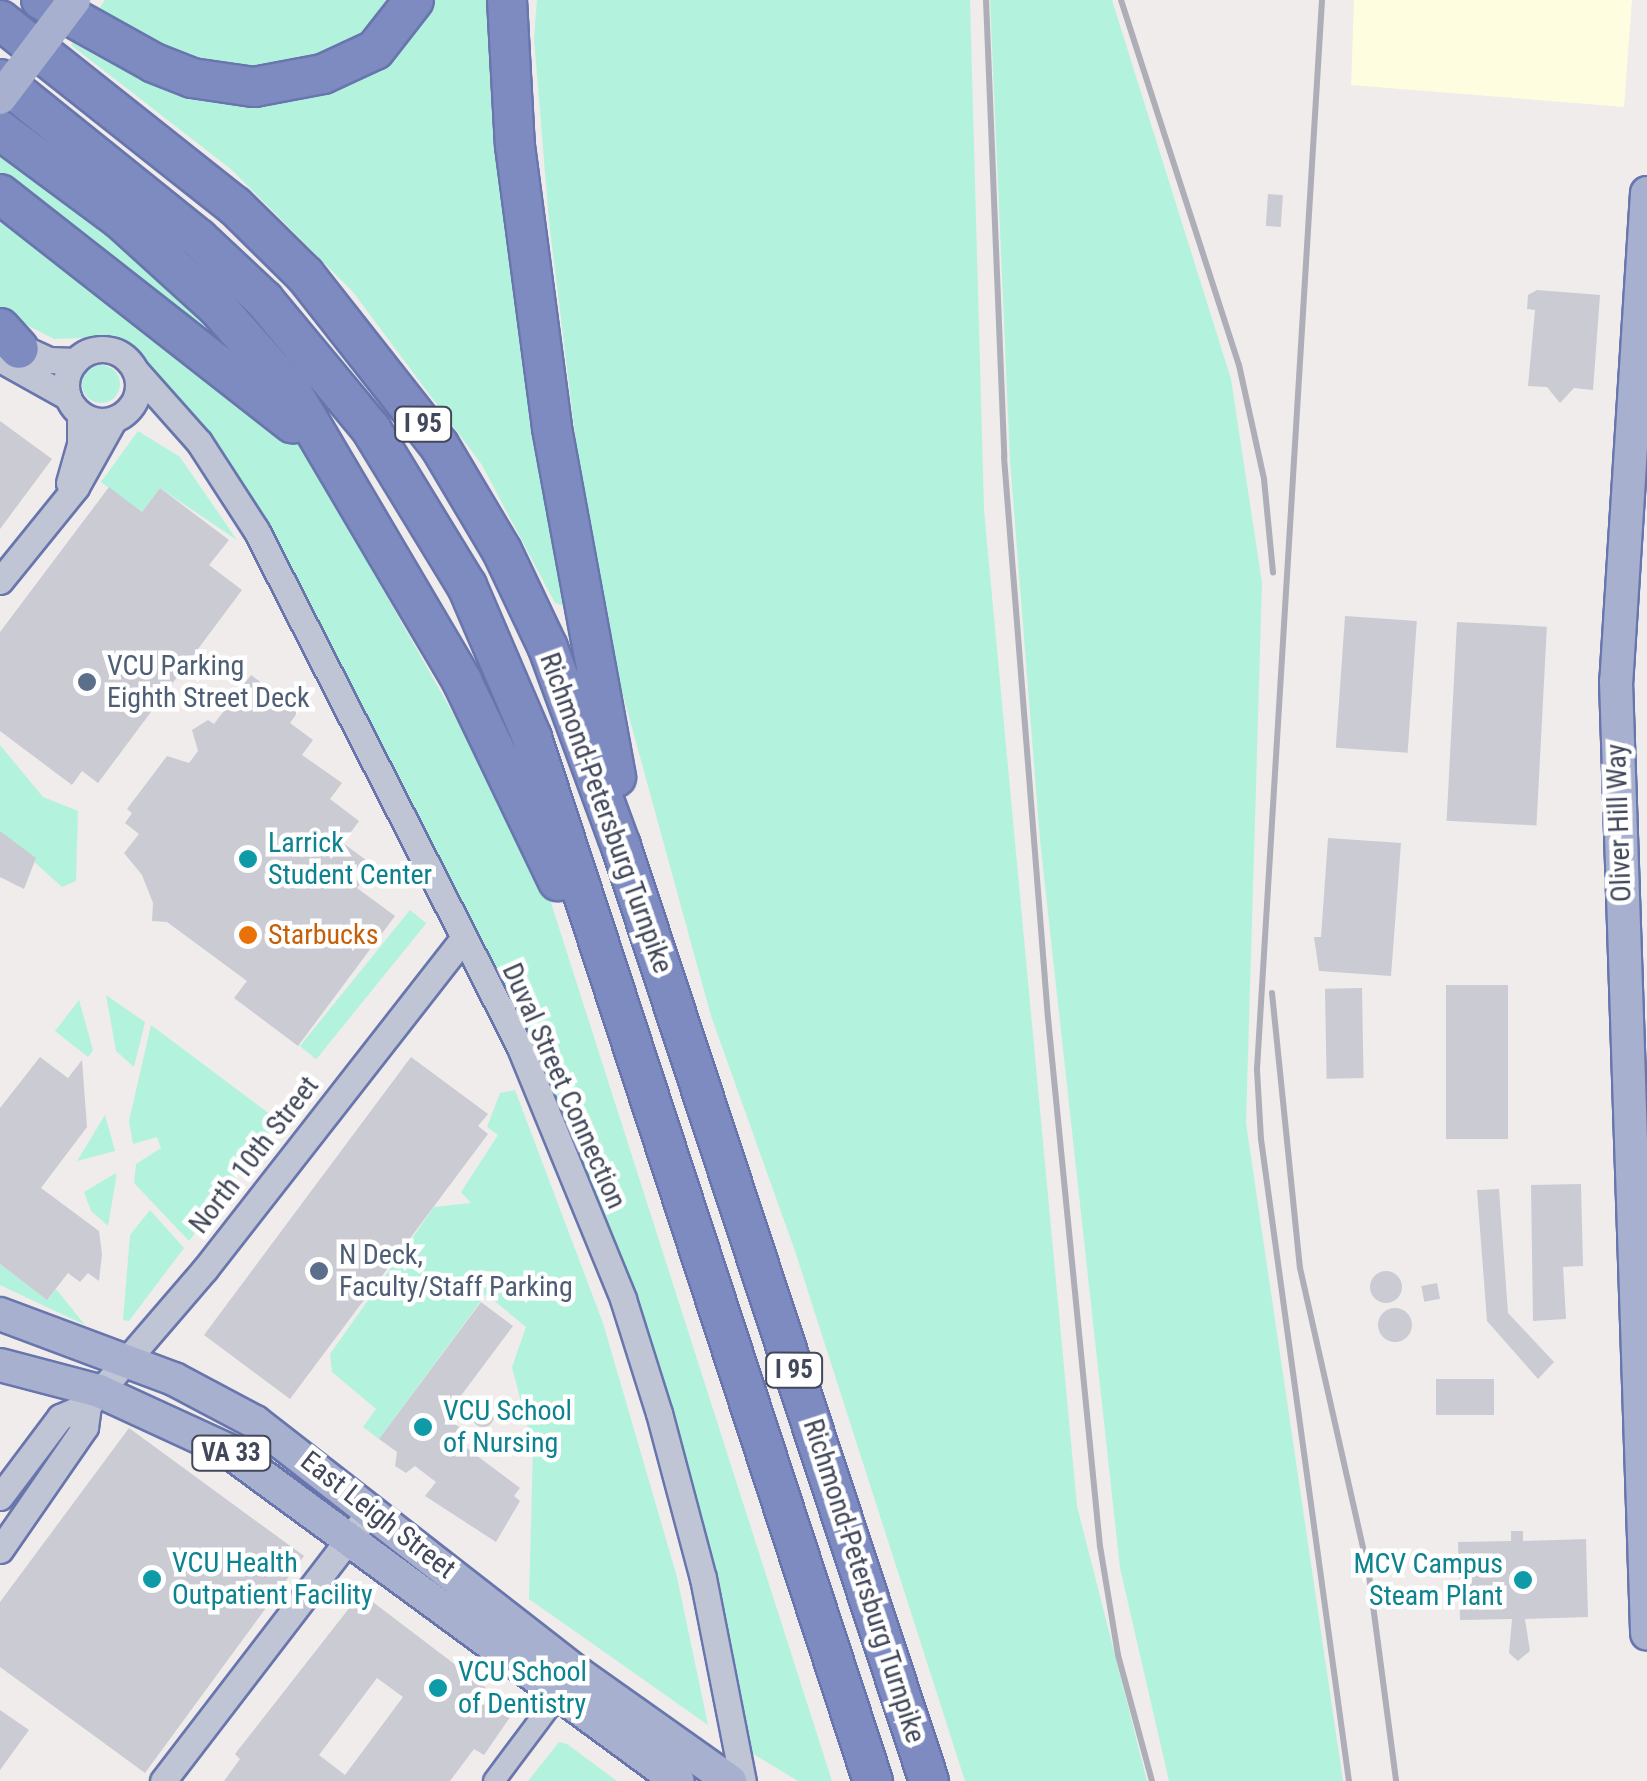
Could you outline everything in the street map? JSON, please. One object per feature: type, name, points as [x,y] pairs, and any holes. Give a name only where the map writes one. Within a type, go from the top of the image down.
[{"type":"highway","points":[[41,0],[154,63],[192,78],[254,87],[322,74],[362,57],[398,28],[414,0]]},
{"type":"highway","points":[[507,0],[515,146],[578,582],[660,960]]},
{"type":"highway","points":[[515,146],[523,0]]},
{"type":"highway","name":"Richmond-Petersburg Turnpike","points":[[0,20],[236,206],[364,344],[439,445],[502,550],[548,648],[660,960],[929,1781]]},
{"type":"highway","name":"Richmond-Petersburg Turnpike","points":[[0,79],[212,251],[326,368],[371,429],[451,557],[502,657],[873,1781]]},
{"type":"highway","points":[[0,130],[120,220],[218,308],[292,392],[354,489],[462,681],[613,990]]},
{"type":"highway","points":[[0,194],[259,393],[354,489]]},
{"type":"highway","points":[[0,212],[38,222]]},
{"type":"highway","points":[[829,1652],[858,1781]]},
{"type":"main road","points":[[0,98],[74,0]]},
{"type":"main road","name":"Oliver Hill Way","points":[[1647,194],[1632,623],[1647,1634]]},
{"type":"main road","name":"East Leigh Street","points":[[0,1314],[123,1360],[239,1412],[371,1510],[568,1683]]},
{"type":"main road","name":"East Leigh Street","points":[[0,1366],[228,1450],[568,1683]]},
{"type":"main road","name":"VA 33","points":[[568,1683],[678,1781]]},
{"type":"main road","name":"VA 33","points":[[568,1683],[730,1781]]},
{"type":"street","points":[[0,581],[88,470],[137,393],[135,370],[107,349],[75,360],[5,343]]},
{"type":"street","points":[[5,343],[74,405],[121,414]]},
{"type":"street","points":[[57,505],[80,444],[66,382],[75,360]]},
{"type":"street","name":"Duval Street Connection","points":[[135,370],[210,464],[295,599],[519,1044],[623,1299],[703,1578],[743,1781]]},
{"type":"street","name":"Duval Street Connection","points":[[121,414],[166,426],[210,464]]},
{"type":"street","name":"North 10th Street","points":[[2,1494],[60,1418],[93,1398],[204,1268],[464,938]]},
{"type":"street","name":"North 10th Street","points":[[5,1544],[85,1427],[93,1398]]},
{"type":"street","points":[[2,1494],[5,1544]]},
{"type":"street","points":[[163,1781],[371,1510]]},
{"type":"street","points":[[494,1781],[568,1683]]},
{"type":"shaded area","points":[[1354,0],[1632,0],[1624,107],[1351,85]]},
{"type":"green space","points":[[105,0],[400,0],[393,15],[333,59],[224,73],[94,16]]},
{"type":"green space","points":[[421,0],[498,0],[564,606],[555,603],[482,465],[353,292],[232,170],[71,45],[80,32],[279,92]]},
{"type":"green space","points":[[537,0],[970,0],[984,510],[1077,1506],[1147,1781],[965,1781],[795,1251],[711,1016],[594,589],[549,221],[534,39]]},
{"type":"green space","points":[[990,0],[1112,0],[1231,379],[1262,583],[1246,1123],[1343,1781],[1169,1781],[1120,1568],[1040,840],[1010,460]]},
{"type":"green space","points":[[0,140],[90,207],[295,410],[0,183]]},
{"type":"green space","points":[[0,218],[295,434],[515,823],[545,884],[832,1781],[798,1781],[750,1752],[706,1543],[612,1235],[533,1051],[268,526],[125,343],[111,337],[54,339],[0,311]]},
{"type":"green space","points":[[101,365],[114,371],[120,384],[114,397],[101,403],[88,397],[82,384],[88,371]]},
{"type":"green space","points":[[138,431],[180,457],[237,540],[160,488],[142,512],[101,482]]},
{"type":"green space","points":[[0,745],[43,797],[78,811],[76,881],[62,887],[0,831]]},
{"type":"green space","points":[[410,910],[426,923],[316,1059],[300,1046]]},
{"type":"green space","points":[[106,995],[145,1022],[134,1067],[116,1051]]},
{"type":"green space","points":[[79,1000],[93,1050],[88,1057],[55,1031]]},
{"type":"green space","points":[[151,1025],[279,1121],[189,1241],[134,1183],[136,1164],[161,1148],[157,1137],[133,1144],[129,1121]]},
{"type":"green space","points":[[515,1090],[603,1323],[677,1577],[708,1725],[529,1599],[533,1448],[512,1367],[526,1327],[486,1294],[379,1439],[363,1427],[376,1409],[332,1372],[330,1354],[434,1207],[471,1203],[461,1192],[498,1135],[487,1127],[500,1093]]},
{"type":"green space","points":[[105,1115],[115,1151],[77,1161]]},
{"type":"green space","points":[[116,1173],[108,1226],[91,1211],[84,1192]]},
{"type":"green space","points":[[150,1210],[184,1248],[129,1321],[123,1320],[130,1235]]},
{"type":"green space","points":[[0,1264],[47,1300],[56,1289],[85,1325],[0,1285]]},
{"type":"green space","points":[[559,1742],[567,1744],[617,1781],[528,1781]]},
{"type":"building","points":[[1268,194],[1283,195],[1281,227],[1266,226]]},
{"type":"building","points":[[1537,290],[1600,295],[1593,390],[1574,388],[1560,403],[1547,387],[1528,386],[1535,310],[1527,309],[1528,295]]},
{"type":"building","points":[[0,421],[52,459],[0,529]]},
{"type":"building","name":"VCU Parking Eighth Street Deck","points":[[109,487],[142,512],[160,488],[229,540],[209,565],[242,590],[98,783],[82,771],[72,785],[0,731],[0,632]]},
{"type":"building","points":[[1345,616],[1417,621],[1408,753],[1336,748]]},
{"type":"building","points":[[1457,622],[1547,627],[1536,825],[1447,821]]},
{"type":"building","name":"Larrick Student Center","points":[[251,675],[299,710],[290,723],[313,740],[302,755],[342,783],[330,799],[359,821],[343,843],[374,866],[357,888],[395,916],[298,1046],[234,998],[247,981],[167,922],[152,921],[153,903],[142,875],[124,853],[139,834],[125,823],[132,813],[127,809],[167,756],[189,763],[198,751],[192,730],[208,720],[214,724]]},
{"type":"building","points":[[0,831],[36,858],[24,889],[0,877]]},
{"type":"building","points":[[1328,838],[1401,843],[1391,976],[1319,971],[1314,937],[1321,937]]},
{"type":"building","points":[[1446,985],[1508,985],[1508,1139],[1446,1139]]},
{"type":"building","points":[[1362,988],[1364,1078],[1327,1079],[1325,989]]},
{"type":"building","points":[[40,1057],[68,1078],[82,1060],[87,1127],[41,1188],[99,1231],[102,1254],[99,1281],[88,1273],[80,1282],[68,1273],[47,1300],[0,1264],[0,1108]]},
{"type":"building","name":"N Deck, Faculty/Staff Parking","points":[[411,1057],[488,1114],[478,1126],[488,1134],[290,1399],[204,1335]]},
{"type":"building","points":[[1581,1184],[1583,1266],[1563,1267],[1566,1319],[1533,1321],[1531,1185]]},
{"type":"building","points":[[1499,1189],[1508,1313],[1554,1362],[1538,1379],[1487,1321],[1477,1190]]},
{"type":"building","points":[[1386,1271],[1397,1276],[1402,1287],[1397,1298],[1386,1303],[1375,1298],[1370,1287],[1375,1276]]},
{"type":"building","points":[[1437,1283],[1440,1299],[1424,1302],[1421,1286]]},
{"type":"building","name":"VCU School of Nursing","points":[[481,1302],[513,1326],[445,1417],[472,1436],[464,1446],[520,1488],[514,1496],[520,1501],[496,1542],[425,1496],[436,1482],[415,1466],[406,1473],[395,1466],[397,1452],[379,1439]]},
{"type":"building","points":[[1395,1308],[1407,1313],[1412,1325],[1407,1337],[1395,1342],[1383,1337],[1378,1325],[1383,1313]]},
{"type":"building","points":[[1436,1379],[1494,1379],[1494,1415],[1436,1415]]},
{"type":"building","points":[[483,1405],[494,1416],[483,1427],[472,1416]]},
{"type":"building","name":"VCU Health Outpatient Facility","points":[[129,1428],[304,1556],[145,1773],[0,1667],[0,1602]]},
{"type":"building","name":"MCV Campus Steam Plant","points":[[1511,1531],[1523,1531],[1523,1541],[1586,1539],[1588,1617],[1525,1619],[1530,1651],[1518,1661],[1509,1653],[1512,1619],[1460,1620],[1458,1542],[1511,1541]]},
{"type":"building","name":"VCU School of Dentistry","points":[[361,1593],[515,1710],[484,1755],[474,1749],[450,1781],[224,1781],[240,1759],[235,1754]],"holes":[[[377,1678],[403,1697],[345,1775],[319,1755]]]},
{"type":"building","points":[[0,1710],[29,1730],[0,1770]]},
{"type":"railway","points":[[986,0],[1004,457],[1048,1018],[1100,1546],[1118,1655],[1152,1781]]},
{"type":"railway","points":[[1121,0],[1239,365],[1264,479],[1273,573]]},
{"type":"railway","points":[[1322,0],[1257,1070],[1261,1139],[1349,1781]]},
{"type":"railway","points":[[1272,993],[1300,1268],[1369,1575],[1396,1781]]},
{"type":"place","name":"VCU Parking Eighth Street Deck","points":[[87,682]]},
{"type":"place","name":"Larrick Student Center","points":[[248,859]]},
{"type":"place","name":"Starbucks","points":[[248,935]]},
{"type":"place","name":"N Deck, Faculty/Staff Parking","points":[[319,1271]]},
{"type":"place","name":"VCU School of Nursing","points":[[423,1427]]},
{"type":"place","name":"VCU Health Outpatient Facility","points":[[152,1579]]},
{"type":"place","name":"MCV Campus Steam Plant","points":[[1523,1580]]},
{"type":"place","name":"VCU School of Dentistry","points":[[438,1688]]}]
